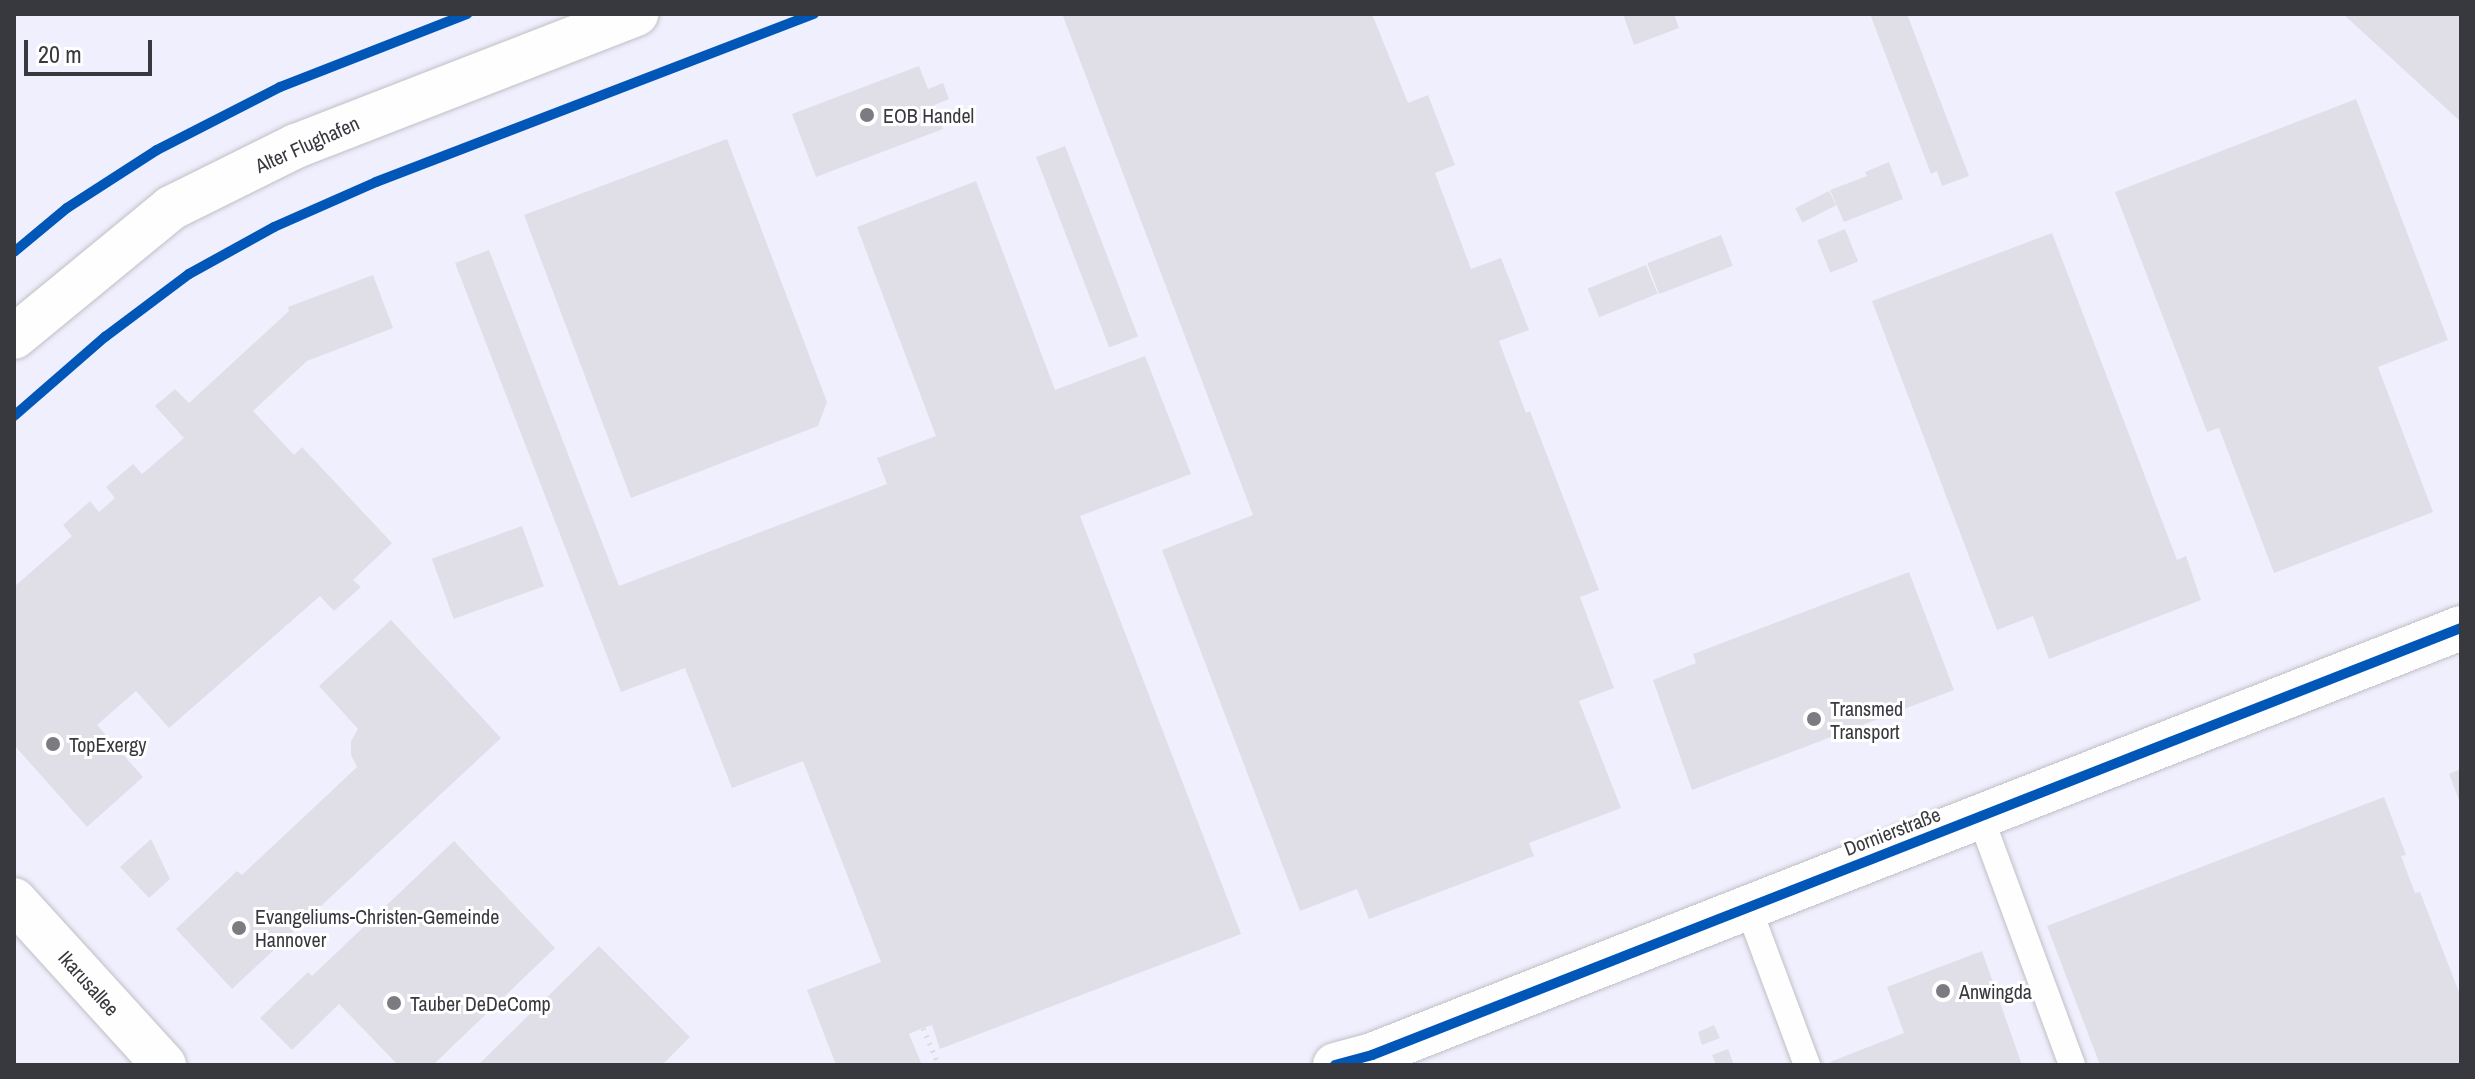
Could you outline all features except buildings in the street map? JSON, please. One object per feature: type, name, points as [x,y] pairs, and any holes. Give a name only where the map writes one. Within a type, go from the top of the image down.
[{"type":"street","name":"Alter Flughafen","points":[[14,337],[171,208],[296,146],[636,14]]},
{"type":"street","name":"Dornierstraße","points":[[1361,1062],[2461,628]]},
{"type":"street","name":"Ikarusallee","points":[[14,900],[164,1065]]},
{"type":"lane","points":[[1980,816],[2072,1065]]},
{"type":"lane","points":[[1748,907],[1807,1065]]},
{"type":"path","points":[[923,1028],[939,1065]]},
{"type":"shaded area","points":[[14,14],[2461,14],[2461,1065],[14,1065]]},
{"type":"cycle path","points":[[14,252],[67,208],[157,150],[280,87],[467,14]]},
{"type":"cycle path","points":[[14,416],[105,337],[189,274],[274,227],[376,182],[814,14]]},
{"type":"cycle path","points":[[1335,1065],[1372,1055],[2461,628]]},
{"type":"place","name":"EOB Handel","points":[[867,115]]},
{"type":"place","name":"Transmed Transport","points":[[1814,719]]},
{"type":"place","name":"TopExergy","points":[[53,744]]},
{"type":"place","name":"Evangeliums-Christen-Gemeinde Hannover","points":[[239,928]]},
{"type":"place","name":"Anwingda","points":[[1943,991]]},
{"type":"place","name":"Tauber DeDeComp","points":[[394,1003]]}]
